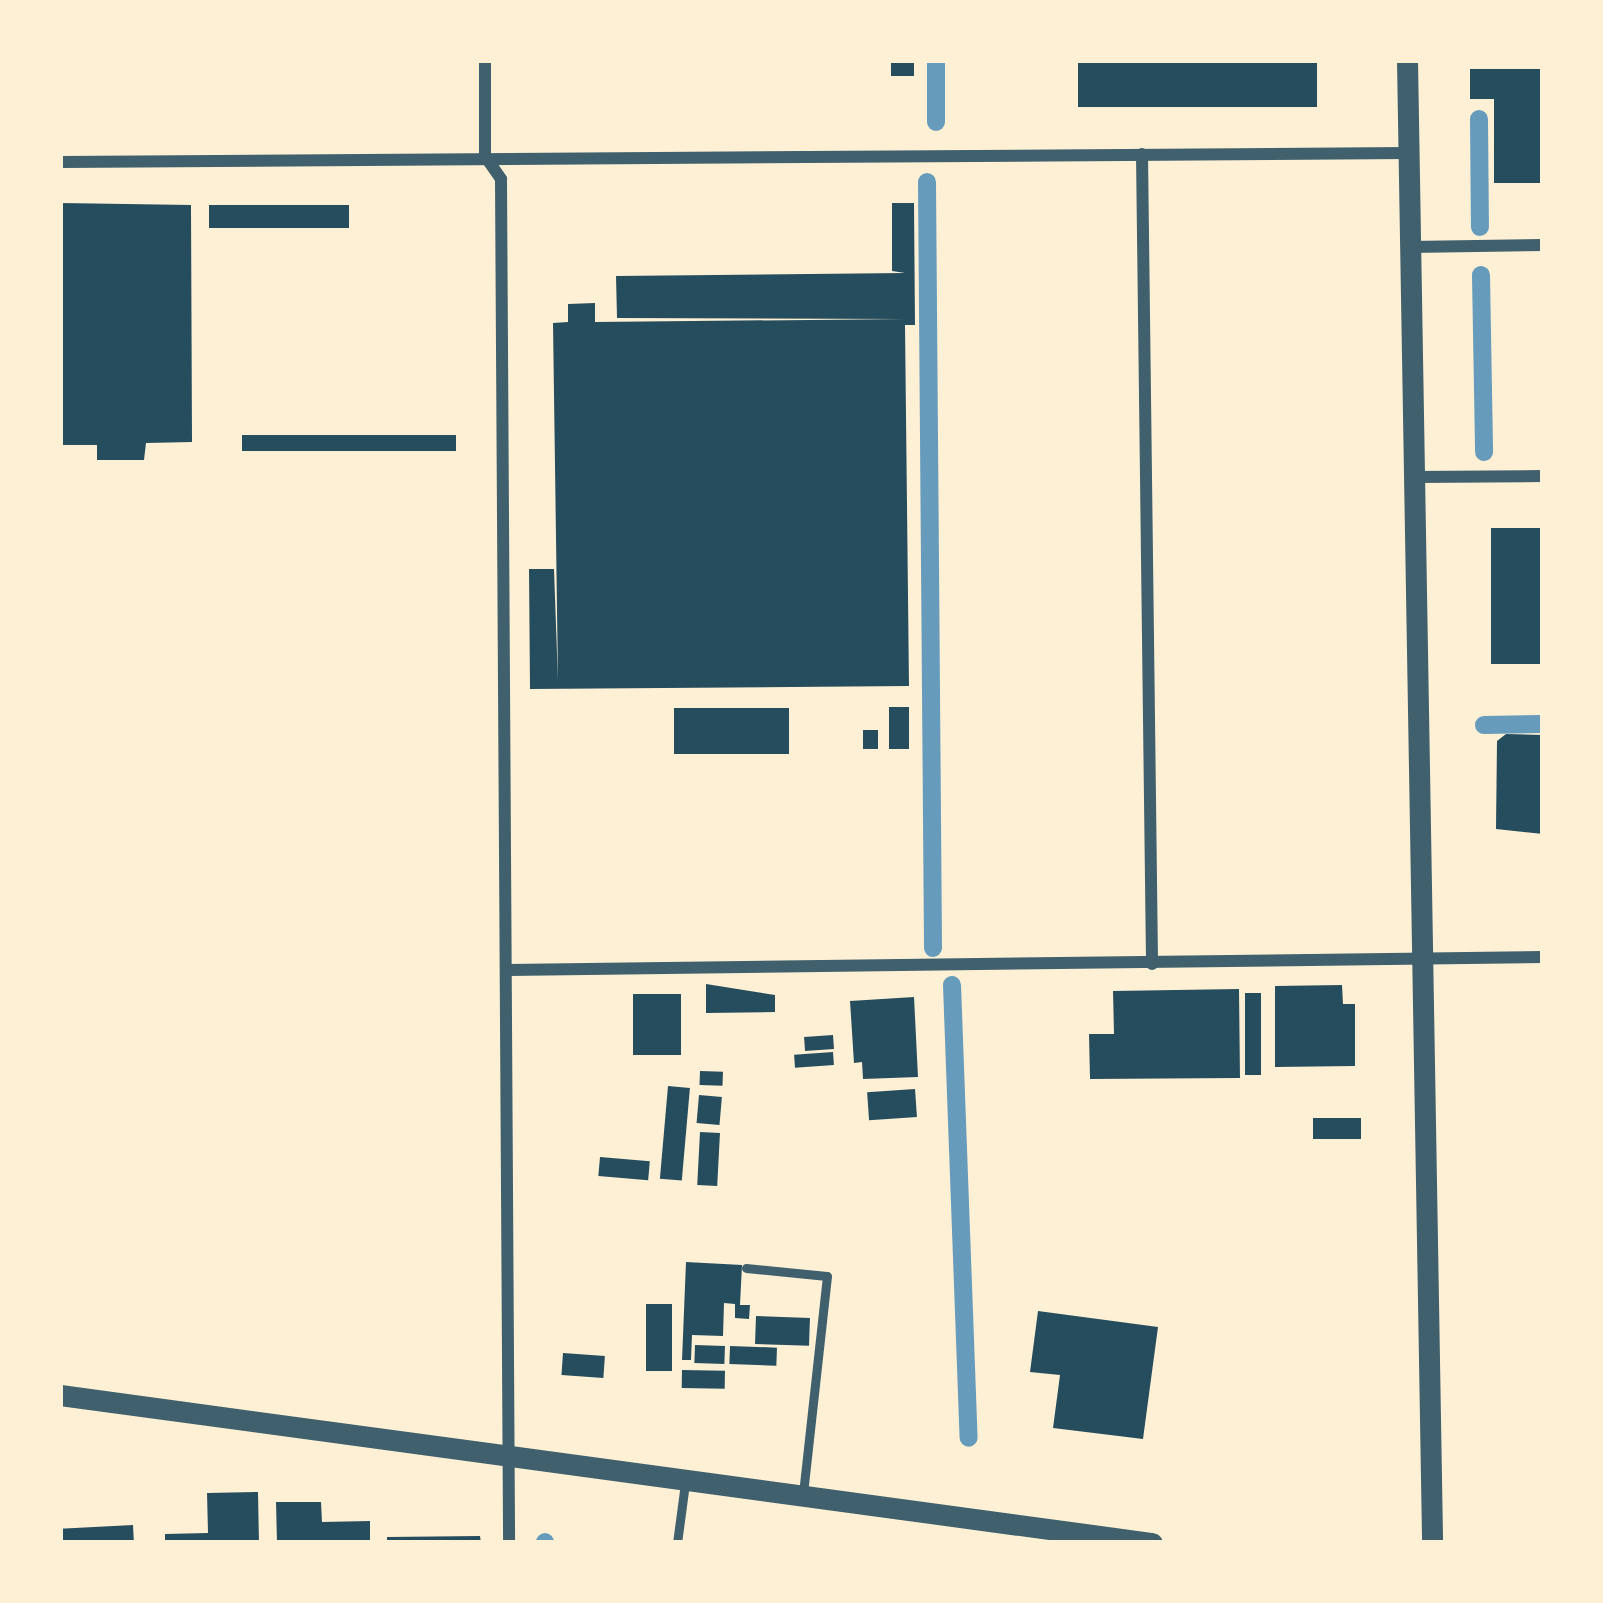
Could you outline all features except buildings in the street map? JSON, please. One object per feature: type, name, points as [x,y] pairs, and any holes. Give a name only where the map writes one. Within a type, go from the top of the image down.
[{"type":"street","points":[[485,60],[485,156],[501,178],[509,1543]]},
{"type":"street","points":[[1407,60],[1418,958],[1432,1543]]},
{"type":"street","points":[[60,162],[1408,153]]},
{"type":"street","points":[[1142,154],[1153,964]]},
{"type":"street","points":[[1410,247],[1543,245]]},
{"type":"street","points":[[1412,477],[1543,476]]},
{"type":"street","points":[[507,970],[1543,957]]},
{"type":"street","points":[[60,1395],[1152,1543]]},
{"type":"lane","points":[[746,1268],[826,1276],[803,1494]]},
{"type":"lane","points":[[677,1543],[686,1478]]},
{"type":"waterway","points":[[936,60],[936,122]]},
{"type":"waterway","points":[[1479,119],[1480,227]]},
{"type":"waterway","points":[[927,182],[933,948]]},
{"type":"waterway","points":[[1481,275],[1484,452]]},
{"type":"waterway","points":[[1484,725],[1543,724]]},
{"type":"waterway","points":[[952,985],[969,1438]]}]
